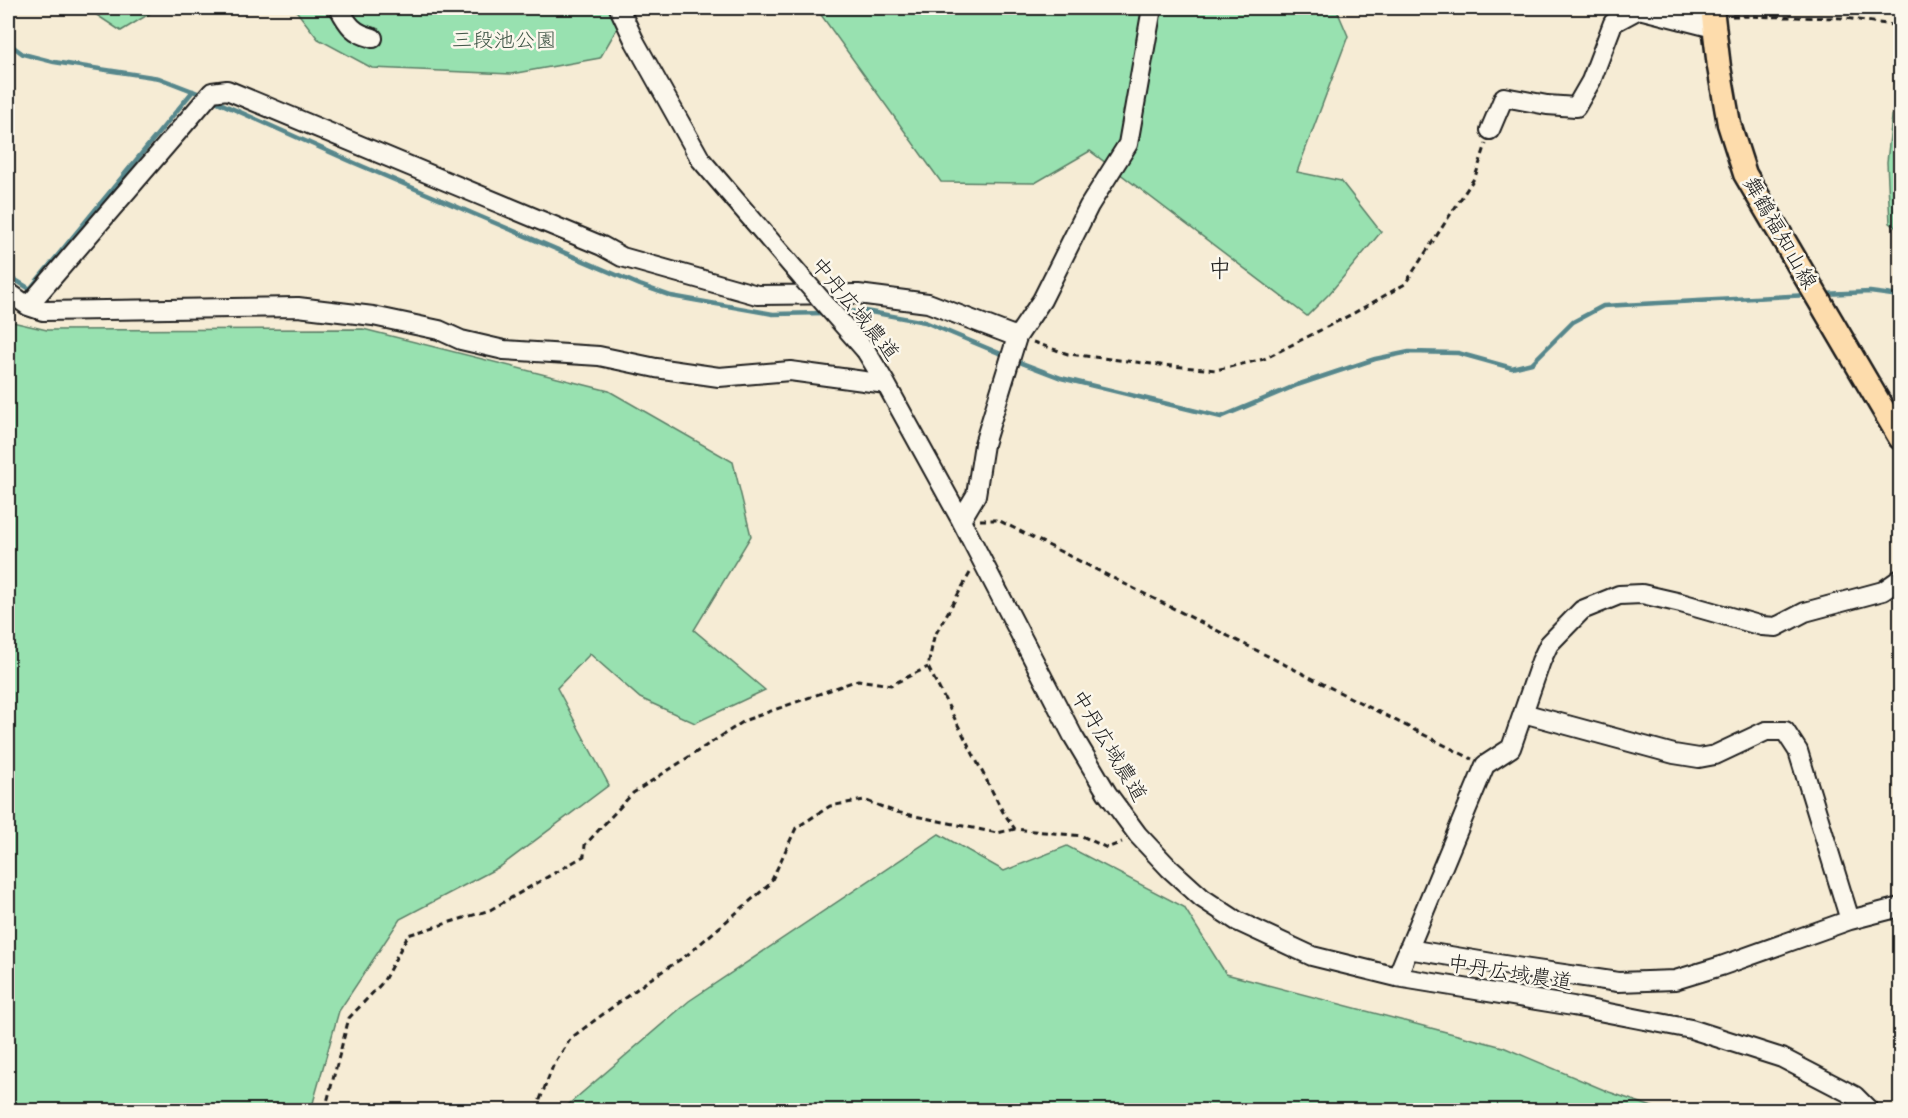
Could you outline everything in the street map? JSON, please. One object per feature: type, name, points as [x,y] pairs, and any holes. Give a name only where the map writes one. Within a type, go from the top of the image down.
[{"type":"main road","name":"舞鶴福知山線","points":[[1713,17],[1729,124],[1745,174],[1900,438]]},
{"type":"street","points":[[339,8],[349,26],[363,36],[373,38]]},
{"type":"street","name":"中丹広域農道","points":[[619,8],[635,42],[701,160],[866,351],[961,520],[1073,736],[1107,793],[1138,836],[1202,898],[1237,921],[1312,956],[1397,977],[1574,1006],[1692,1029],[1782,1058],[1855,1096],[1869,1110]]},
{"type":"street","points":[[961,520],[976,495],[984,444],[1017,337],[1042,300],[1089,206],[1128,144],[1152,8]]},
{"type":"street","points":[[1490,130],[1504,97],[1547,105],[1576,107],[1591,81],[1613,23],[1638,8],[1713,17]]},
{"type":"street","points":[[28,306],[212,92],[227,90],[622,257],[758,295],[858,294],[928,303],[1017,337]]},
{"type":"street","points":[[8,292],[28,306],[43,311],[298,307],[373,316],[439,330],[461,339],[504,350],[599,356],[719,378],[790,371],[886,384]]},
{"type":"street","points":[[1397,977],[1485,765],[1511,748],[1549,644],[1582,610],[1619,595],[1642,594],[1762,626],[1776,627],[1805,612],[1883,591],[1900,579]]},
{"type":"street","points":[[1523,713],[1674,754],[1699,758],[1715,755],[1766,731],[1785,730],[1798,751],[1850,920]]},
{"type":"street","points":[[1408,948],[1618,982],[1675,980],[1850,920],[1900,907]]},
{"type":"path","points":[[1713,17],[1845,18],[1900,26]]},
{"type":"path","points":[[1017,337],[1068,354],[1216,370],[1264,359],[1405,285],[1474,177],[1490,130]]},
{"type":"path","points":[[961,520],[998,520],[1485,765]]},
{"type":"path","points":[[982,562],[970,573],[934,637],[927,666],[1003,812],[1015,829]]},
{"type":"path","points":[[325,1110],[349,1018],[383,982],[408,935],[490,910],[584,856],[585,845],[633,793],[747,720],[858,680],[891,685],[927,666]]},
{"type":"path","points":[[536,1110],[553,1066],[571,1038],[687,955],[770,884],[796,828],[830,806],[864,800],[896,813],[997,833],[1015,829],[1082,836],[1107,848],[1138,836]]},
{"type":"green space","points":[[86,8],[159,8],[121,31]]},
{"type":"green space","name":"三段池公園","points":[[294,8],[629,8],[600,58],[511,74],[372,68],[318,39]]},
{"type":"green space","points":[[813,8],[1336,8],[1348,36],[1297,172],[1341,181],[1381,232],[1329,294],[1307,316],[1090,151],[1035,183],[941,182],[819,12]]},
{"type":"green space","points":[[1900,71],[1900,231],[1890,223],[1887,162],[1895,91]]},
{"type":"green space","points":[[8,321],[47,330],[363,329],[609,391],[733,462],[751,536],[694,630],[765,690],[695,723],[640,698],[590,654],[557,688],[609,785],[501,866],[400,919],[339,1011],[311,1110],[8,1110]]},
{"type":"green space","points":[[939,834],[1004,871],[1067,846],[1184,907],[1226,974],[1503,1047],[1609,1092],[1661,1110],[562,1110],[689,1001]]},
{"type":"waterway","points":[[8,43],[23,54],[54,62],[159,78],[203,95]]},
{"type":"waterway","points":[[8,279],[17,281],[30,289],[193,91]]},
{"type":"waterway","points":[[213,100],[350,161],[640,285],[671,296],[773,314],[825,313]]},
{"type":"waterway","points":[[1823,294],[1870,292],[1900,296]]},
{"type":"waterway","points":[[1014,360],[1061,378],[1221,417],[1297,385],[1375,359],[1409,352],[1458,353],[1512,368],[1532,363],[1573,322],[1603,306],[1809,295]]},
{"type":"waterway","points":[[840,312],[865,311],[925,322],[1006,356]]},
{"type":"district","name":"中","points":[[1220,270]]}]
